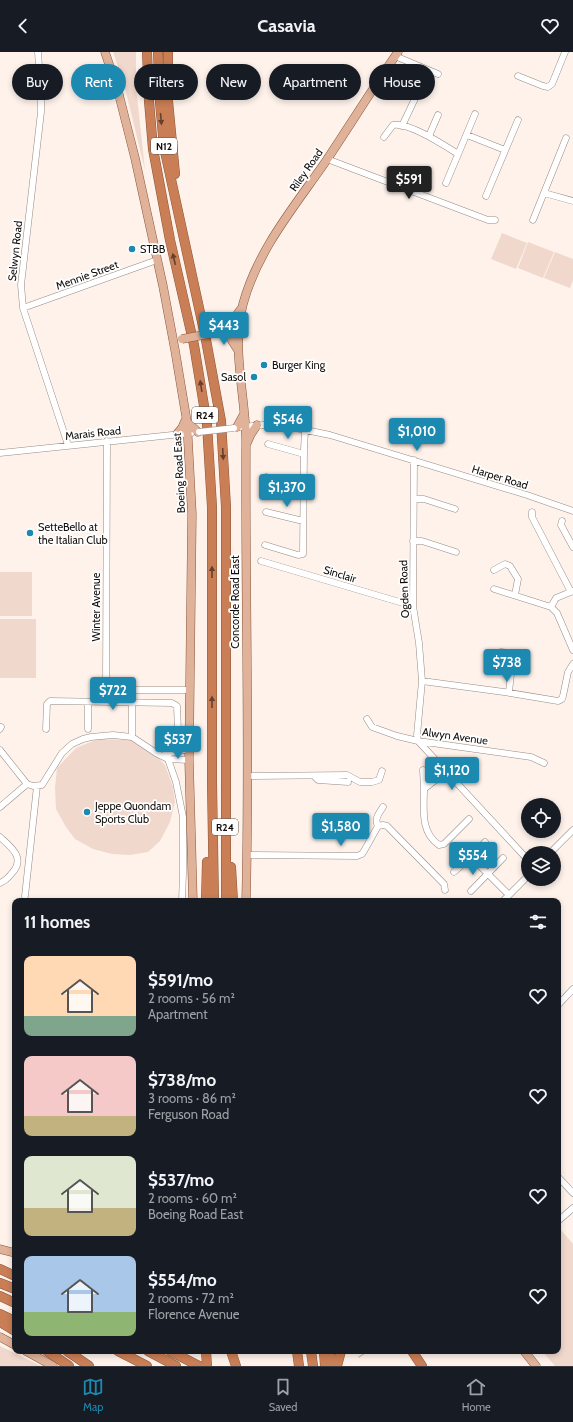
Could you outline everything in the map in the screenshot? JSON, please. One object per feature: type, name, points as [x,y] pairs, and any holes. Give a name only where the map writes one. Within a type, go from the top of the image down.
[{"type":"highway","name":"R24","points":[[147,52],[153,149],[170,240],[194,345],[207,424],[212,507],[212,782],[214,898]]},
{"type":"highway","name":"N12","points":[[158,52],[164,147],[184,237]]},
{"type":"highway","name":"R24","points":[[168,52],[168,101],[172,146],[184,237],[206,340],[221,421],[226,507],[226,898]]},
{"type":"highway","points":[[226,753],[233,898]]},
{"type":"highway","points":[[206,898],[212,782]]},
{"type":"highway","points":[[0,1270],[12,1275]]},
{"type":"highway","points":[[1,1297],[12,1302]]},
{"type":"highway","points":[[0,1314],[12,1320]]},
{"type":"highway","points":[[0,1322],[12,1329]]},
{"type":"highway","points":[[51,1354],[69,1366]]},
{"type":"highway","points":[[71,1354],[89,1366]]},
{"type":"highway","points":[[124,1354],[147,1366]]},
{"type":"highway","points":[[154,1354],[176,1366]]},
{"type":"highway","points":[[176,1354],[199,1366]]},
{"type":"highway","points":[[206,1354],[207,1366]]},
{"type":"highway","points":[[232,1354],[236,1366]]},
{"type":"highway","points":[[297,1354],[299,1366]]},
{"type":"highway","points":[[311,1354],[313,1366]]},
{"type":"highway","points":[[324,1354],[325,1366]]},
{"type":"highway","points":[[330,1354],[333,1366]]},
{"type":"highway","points":[[337,1366],[340,1354]]},
{"type":"highway","points":[[414,1354],[422,1366]]},
{"type":"main road","name":"Boeing Road East","points":[[105,52],[118,91],[135,158],[175,350],[187,420],[192,514],[189,760],[193,898]]},
{"type":"main road","name":"Riley Road","points":[[243,305],[252,278],[268,244],[327,159],[396,54]]},
{"type":"main road","points":[[166,305],[175,334],[181,340]]},
{"type":"main road","points":[[175,350],[181,340],[220,332],[234,320],[243,305]]},
{"type":"main road","name":"Concorde Road East","points":[[243,305],[239,329],[238,350],[246,426],[246,898]]},
{"type":"main road","points":[[220,332],[231,339],[238,350]]},
{"type":"main road","points":[[244,412],[258,425],[251,434],[246,446],[242,434],[235,428],[244,412]]},
{"type":"main road","points":[[177,434],[187,420],[198,432],[188,443]]},
{"type":"main road","points":[[0,1249],[12,1252]]},
{"type":"main road","points":[[0,1337],[12,1343]]},
{"type":"main road","points":[[31,1354],[53,1366]]},
{"type":"main road","points":[[526,1354],[536,1366]]},
{"type":"street","name":"Selwyn Road","points":[[38,52],[41,112],[21,285],[24,308],[68,445]]},
{"type":"street","points":[[518,76],[548,87],[552,84],[565,52]]},
{"type":"street","points":[[396,54],[416,64]]},
{"type":"street","points":[[402,126],[414,100]]},
{"type":"street","points":[[446,183],[475,114]]},
{"type":"street","points":[[429,136],[438,115]]},
{"type":"street","points":[[486,196],[518,120]]},
{"type":"street","points":[[384,138],[393,125],[402,126],[429,136],[458,154]]},
{"type":"street","points":[[467,135],[505,150]]},
{"type":"street","points":[[533,220],[566,138]]},
{"type":"street","points":[[327,159],[488,220],[495,220]]},
{"type":"street","points":[[544,193],[573,201]]},
{"type":"street","name":"Mennie Street","points":[[24,308],[157,260]]},
{"type":"street","name":"Harper Road","points":[[187,433],[276,424],[330,435],[414,460],[573,511]]},
{"type":"street","points":[[265,545],[298,555],[301,555],[303,552],[305,430]]},
{"type":"street","name":"Marais Road","points":[[0,452],[187,433]]},
{"type":"street","name":"Winter Avenue","points":[[107,441],[106,687],[108,690],[190,690]]},
{"type":"street","points":[[268,444],[304,454]]},
{"type":"street","name":"Ogden Road","points":[[414,460],[413,606],[419,643],[422,681],[417,735],[418,741]]},
{"type":"street","points":[[266,477],[304,487]]},
{"type":"street","points":[[414,499],[424,499],[455,509]]},
{"type":"street","points":[[266,512],[303,521]]},
{"type":"street","points":[[532,512],[532,517],[572,592],[556,598],[551,607]]},
{"type":"street","points":[[562,521],[562,526],[573,547]]},
{"type":"street","points":[[413,541],[422,542],[456,552]]},
{"type":"street","name":"Sinclair","points":[[261,561],[413,606]]},
{"type":"street","points":[[494,570],[505,564],[510,566],[518,579],[515,595]]},
{"type":"street","points":[[494,588],[551,607],[556,614],[573,650]]},
{"type":"street","points":[[501,652],[511,653],[513,655],[509,692]]},
{"type":"street","points":[[422,681],[509,692],[553,701],[560,700],[563,696],[568,672],[573,664]]},
{"type":"street","points":[[46,729],[48,702],[132,702],[174,703],[178,706],[178,731]]},
{"type":"street","points":[[88,702],[88,729]]},
{"type":"street","points":[[132,702],[132,737]]},
{"type":"street","name":"Alwyn Avenue","points":[[367,720],[372,727],[397,736],[418,741],[531,756],[544,763]]},
{"type":"street","points":[[0,750],[27,784],[32,786],[42,785],[58,759],[72,744],[91,737],[113,735],[132,737],[156,753],[189,760]]},
{"type":"street","points":[[418,741],[521,852]]},
{"type":"street","points":[[166,756],[189,749]]},
{"type":"street","points":[[166,756],[176,782],[183,816],[182,898]]},
{"type":"street","points":[[423,770],[424,819],[426,829],[431,838],[439,845],[444,844],[469,819]]},
{"type":"street","points":[[247,776],[347,775],[351,776],[357,781],[372,782],[378,780],[382,771]]},
{"type":"street","points":[[424,789],[446,772]]},
{"type":"street","points":[[314,776],[318,780],[348,782]]},
{"type":"street","points":[[0,807],[27,784]]},
{"type":"street","points":[[24,896],[37,786]]},
{"type":"street","points":[[247,855],[357,856],[362,854],[378,826],[376,823],[377,817],[383,808]]},
{"type":"street","points":[[378,826],[387,826],[402,843],[444,884],[445,890]]},
{"type":"street","points":[[557,846],[573,830]]},
{"type":"street","points":[[0,837],[13,850],[18,860],[18,864],[14,870],[0,883]]},
{"type":"street","points":[[454,872],[485,842]]},
{"type":"street","points":[[471,857],[509,895]]},
{"type":"street","points":[[471,891],[503,858]]},
{"type":"street","points":[[506,898],[521,883]]},
{"type":"street","points":[[561,1002],[573,989]]},
{"type":"street","points":[[561,1180],[573,1193]]},
{"type":"street","points":[[561,1219],[573,1208]]},
{"type":"shaded area","points":[[113,52],[136,52],[136,64],[134,64],[134,100],[137,100],[145,170],[126,92],[126,64],[117,64]]},
{"type":"shaded area","points":[[502,233],[527,243],[516,269],[491,259]]},
{"type":"shaded area","points":[[528,242],[554,252],[543,278],[518,268]]},
{"type":"shaded area","points":[[555,252],[573,259],[573,280],[570,288],[544,278]]},
{"type":"shaded area","points":[[0,572],[32,572],[32,616],[0,616]]},
{"type":"shaded area","points":[[0,619],[36,619],[36,678],[0,678]]},
{"type":"shaded area","points":[[98,739],[132,740],[155,754],[165,765],[173,787],[175,802],[170,822],[160,841],[148,852],[130,855],[112,854],[93,849],[75,839],[56,809],[55,788],[57,768],[76,748]]},
{"type":"shaded area","points":[[561,1230],[573,1244],[573,1366],[555,1366],[545,1354],[561,1354]]},
{"type":"shaded area","points":[[0,1346],[12,1352],[12,1354],[16,1354],[41,1366],[0,1366]]},
{"type":"waterway","points":[[359,1357],[364,1354]]},
{"type":"place","name":"STBB","points":[[132,249]]},
{"type":"place","name":"Burger King","points":[[264,365]]},
{"type":"place","name":"Sasol","points":[[254,377]]},
{"type":"place","name":"SetteBello at the Italian Club","points":[[30,533]]},
{"type":"place","name":"Jeppe Quondam Sports Club","points":[[87,812]]}]
